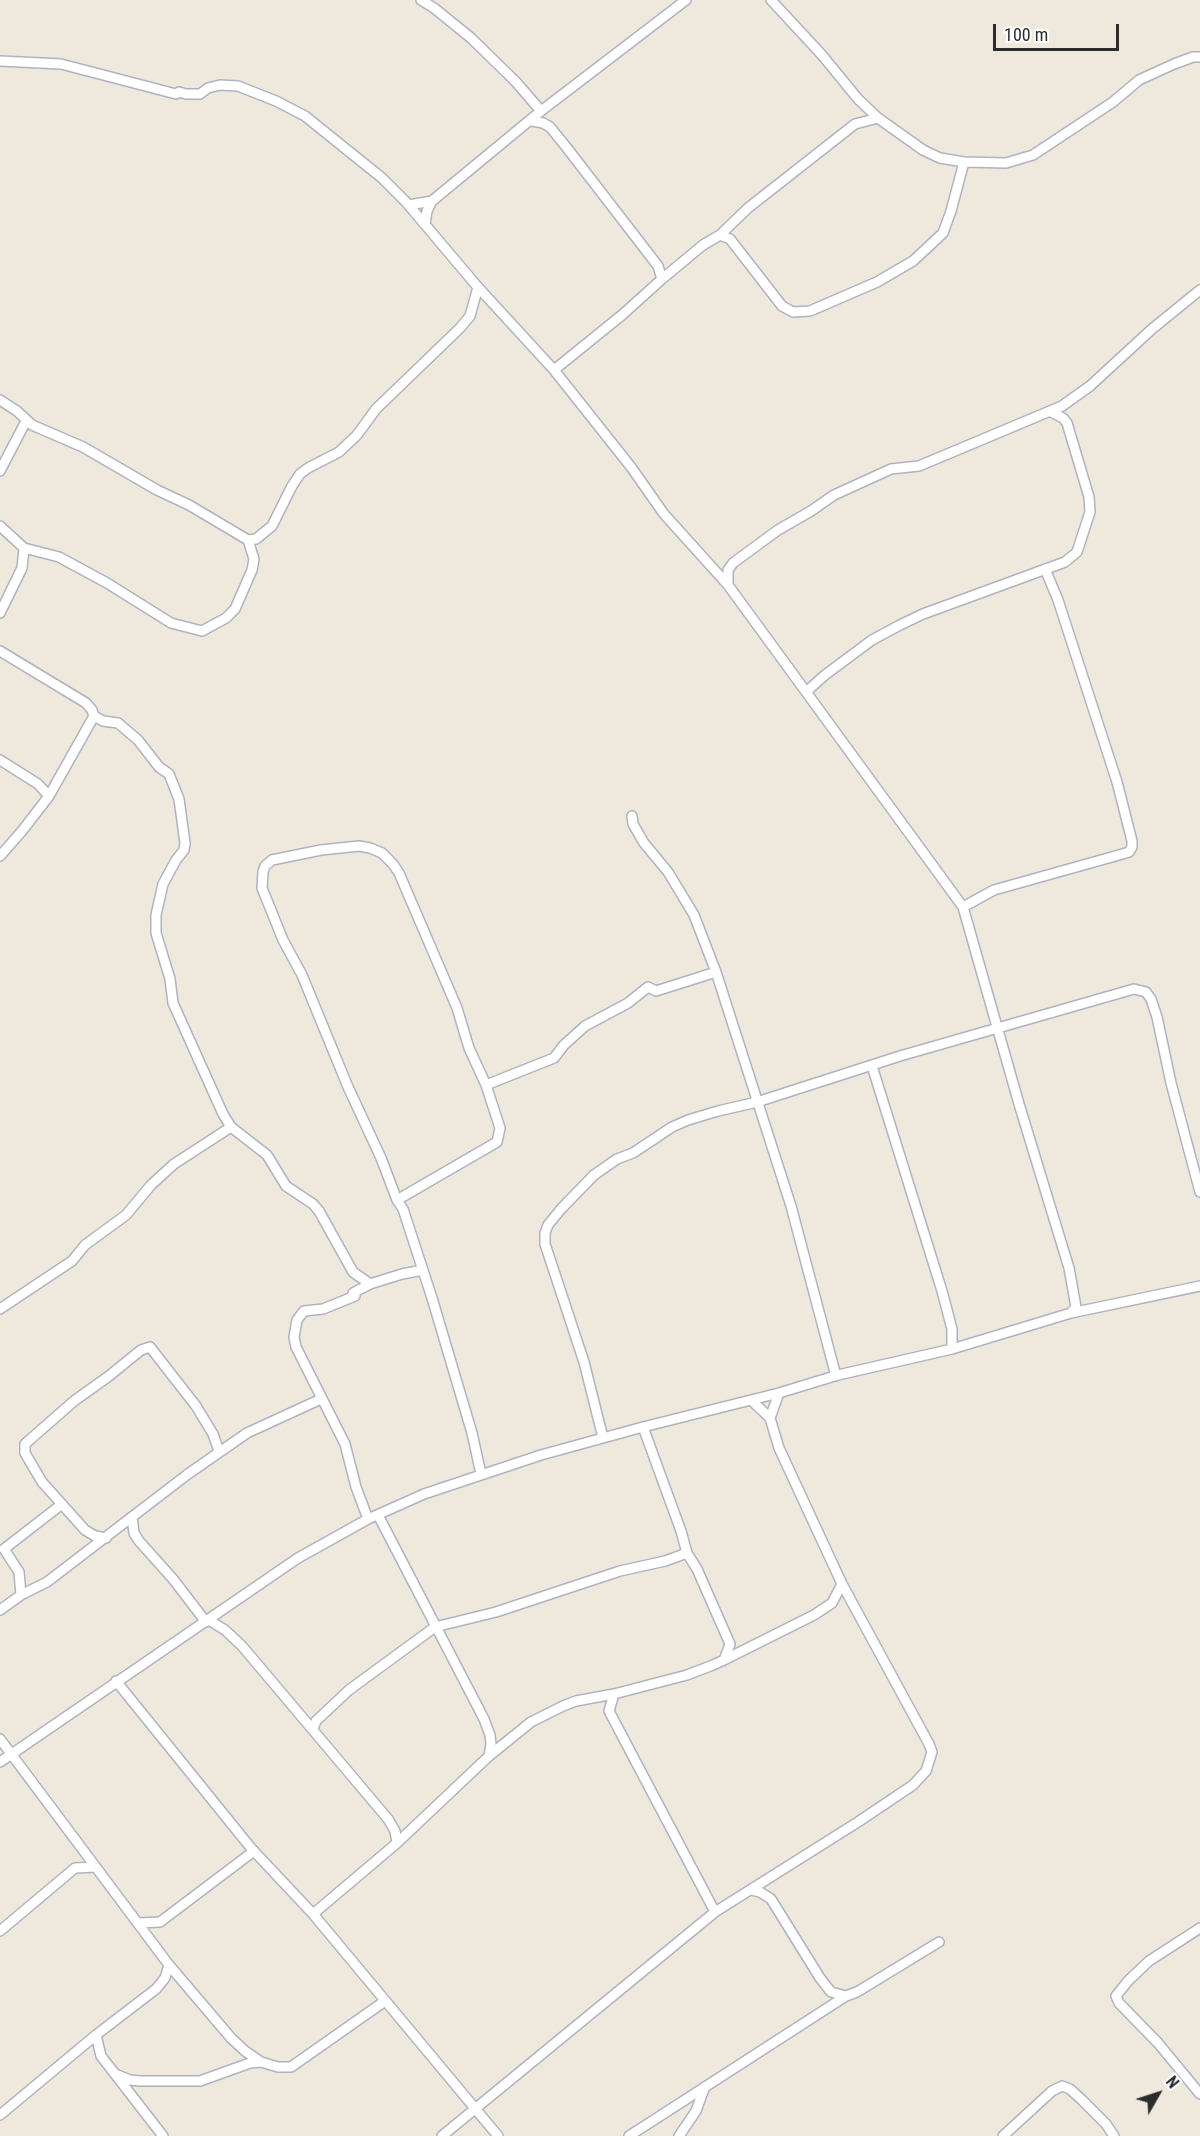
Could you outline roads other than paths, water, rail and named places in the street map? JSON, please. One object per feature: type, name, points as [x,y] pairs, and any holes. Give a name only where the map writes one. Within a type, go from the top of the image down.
[{"type":"street","points":[[421,0],[471,38],[543,110],[547,126],[567,148],[658,266],[662,279]]},
{"type":"street","points":[[425,224],[427,211],[432,201],[543,110],[686,0]]},
{"type":"street","points":[[771,0],[822,55],[858,99],[878,118],[923,150],[940,158],[964,162],[1006,163],[1033,155],[1056,142],[1113,102],[1139,80],[1174,64],[1193,57],[1200,57]]},
{"type":"street","points":[[0,61],[61,64],[106,78],[176,94],[179,92],[200,94],[208,88],[220,85],[238,86],[276,100],[305,116],[382,178],[554,370],[631,467],[664,514],[728,585],[963,907],[1054,1226],[1069,1268],[1077,1307],[1071,1313]]},
{"type":"street","points":[[554,370],[662,279],[720,235],[748,208],[848,129],[855,124],[878,118]]},
{"type":"street","points":[[532,121],[547,126]]},
{"type":"street","points":[[720,235],[730,239],[782,306],[793,312],[810,311],[895,273],[913,261],[943,233],[964,162]]},
{"type":"street","points":[[409,206],[432,201]]},
{"type":"street","points":[[0,400],[32,425],[83,447],[248,540],[256,539],[272,526],[300,474],[339,452],[357,435],[376,409],[460,328],[470,316],[478,287]]},
{"type":"street","points":[[728,585],[728,570],[733,563],[778,530],[812,511],[834,495],[891,469],[918,466],[1051,412],[1090,386],[1152,329],[1200,290]]},
{"type":"street","points":[[807,691],[872,640],[900,625],[923,614],[1065,561],[1077,552],[1090,512],[1089,497],[1067,423],[1063,418],[1051,412]]},
{"type":"street","points":[[0,471],[26,421]]},
{"type":"street","points":[[0,526],[24,548],[59,557],[107,583],[171,623],[202,631],[226,618],[235,609],[252,570],[254,559],[248,540]]},
{"type":"street","points":[[0,613],[22,568],[24,548]]},
{"type":"street","points":[[963,907],[994,890],[1129,852],[1132,847],[1118,782],[1070,635],[1045,569]]},
{"type":"street","points":[[0,651],[86,703],[94,716],[103,721],[117,723],[138,740],[159,766],[169,774],[179,799],[185,843],[184,850],[163,884],[156,915],[156,933],[170,979],[173,1003],[219,1106],[231,1126],[267,1155],[286,1186],[313,1204],[353,1272],[370,1284]]},
{"type":"street","points":[[0,856],[49,796],[94,716]]},
{"type":"street","points":[[0,760],[38,784],[49,796]]},
{"type":"street","points":[[632,816],[633,824],[644,843],[668,872],[694,915],[716,972],[791,1206],[836,1376]]},
{"type":"street","points":[[397,1200],[497,1142],[500,1128],[486,1085],[469,1048],[457,1008],[399,873],[382,853],[359,846],[321,850],[272,860],[265,866],[262,888],[283,940],[302,975],[397,1200],[403,1209],[472,1433],[481,1474]]},
{"type":"street","points":[[486,1085],[554,1058],[564,1045],[585,1026],[628,1003],[648,987],[656,991],[716,972]]},
{"type":"street","points":[[603,1438],[584,1362],[545,1244],[548,1225],[594,1175],[617,1158],[633,1153],[672,1127],[688,1120],[757,1102],[997,1027],[1008,1026],[1127,989],[1134,989],[1146,992],[1157,1017],[1171,1083],[1200,1192]]},
{"type":"street","points":[[872,1066],[909,1191],[942,1291],[952,1329],[952,1349]]},
{"type":"street","points":[[0,1310],[72,1261],[85,1245],[126,1215],[151,1185],[174,1164],[231,1126]]},
{"type":"street","points":[[368,1519],[356,1487],[345,1444],[296,1347],[294,1337],[297,1320],[304,1311],[323,1309],[355,1296],[353,1293],[370,1284],[423,1270]]},
{"type":"street","points":[[0,1762],[298,1558],[368,1519],[424,1494],[481,1474],[643,1427],[779,1393],[836,1376],[952,1349],[1071,1313],[1200,1286]]},
{"type":"street","points":[[106,1538],[95,1536],[85,1530],[42,1482],[25,1453],[25,1444],[74,1401],[146,1347],[150,1347],[196,1406],[213,1434],[219,1451]]},
{"type":"street","points":[[770,1418],[779,1393]]},
{"type":"street","points":[[0,1610],[21,1595],[47,1582],[219,1451],[270,1421],[321,1399]]},
{"type":"street","points":[[442,2136],[715,1912],[914,1785],[930,1763],[932,1752],[929,1744],[842,1584],[779,1448],[770,1418],[751,1400]]},
{"type":"street","points":[[643,1427],[687,1553],[698,1569],[730,1644],[741,1651]]},
{"type":"street","points":[[21,1595],[19,1572],[2,1547],[62,1504]]},
{"type":"street","points":[[378,1515],[490,1735],[489,1756]]},
{"type":"street","points":[[132,1517],[134,1533],[207,1621],[235,1639],[305,1721],[314,1725],[388,1819],[395,1831],[397,1843]]},
{"type":"street","points":[[118,1528],[134,1533]]},
{"type":"street","points":[[85,1530],[88,1551]]},
{"type":"street","points":[[314,1725],[349,1690],[435,1627],[496,1612],[620,1571],[665,1561],[687,1553]]},
{"type":"street","points":[[313,1914],[397,1843],[489,1756],[531,1722],[562,1706],[687,1675],[723,1660],[814,1616],[832,1603],[842,1584]]},
{"type":"street","points":[[832,1603],[853,1603]]},
{"type":"street","points":[[723,1660],[730,1644]]},
{"type":"street","points":[[116,1681],[254,1851],[313,1914],[498,2136]]},
{"type":"street","points":[[609,1711],[614,1694]]},
{"type":"street","points":[[593,1697],[609,1711],[715,1912]]},
{"type":"street","points":[[0,1739],[169,1965],[231,2038],[261,2062],[278,2067],[291,2067],[385,2001]]},
{"type":"street","points":[[0,1931],[75,1868],[80,1846]]},
{"type":"street","points":[[139,1923],[160,1922],[254,1851]]},
{"type":"street","points":[[75,1868],[95,1867]]},
{"type":"street","points":[[752,1890],[771,1899],[831,1992],[846,1996]]},
{"type":"street","points":[[1200,1928],[1149,1961],[1116,1996],[1119,2003],[1158,2043],[1200,2094]]},
{"type":"street","points":[[629,2136],[846,1996],[857,1992],[939,1942]]},
{"type":"street","points":[[0,2115],[96,2035],[156,1989],[165,1978],[169,1965]]},
{"type":"street","points":[[96,2035],[101,2056],[162,2136]]},
{"type":"street","points":[[115,2074],[140,2081],[200,2081],[250,2063],[261,2062]]},
{"type":"street","points":[[1003,2136],[1052,2091],[1062,2086],[1070,2089],[1082,2100],[1106,2124],[1114,2136]]},
{"type":"street","points":[[679,2136],[696,2111],[704,2089]]}]
